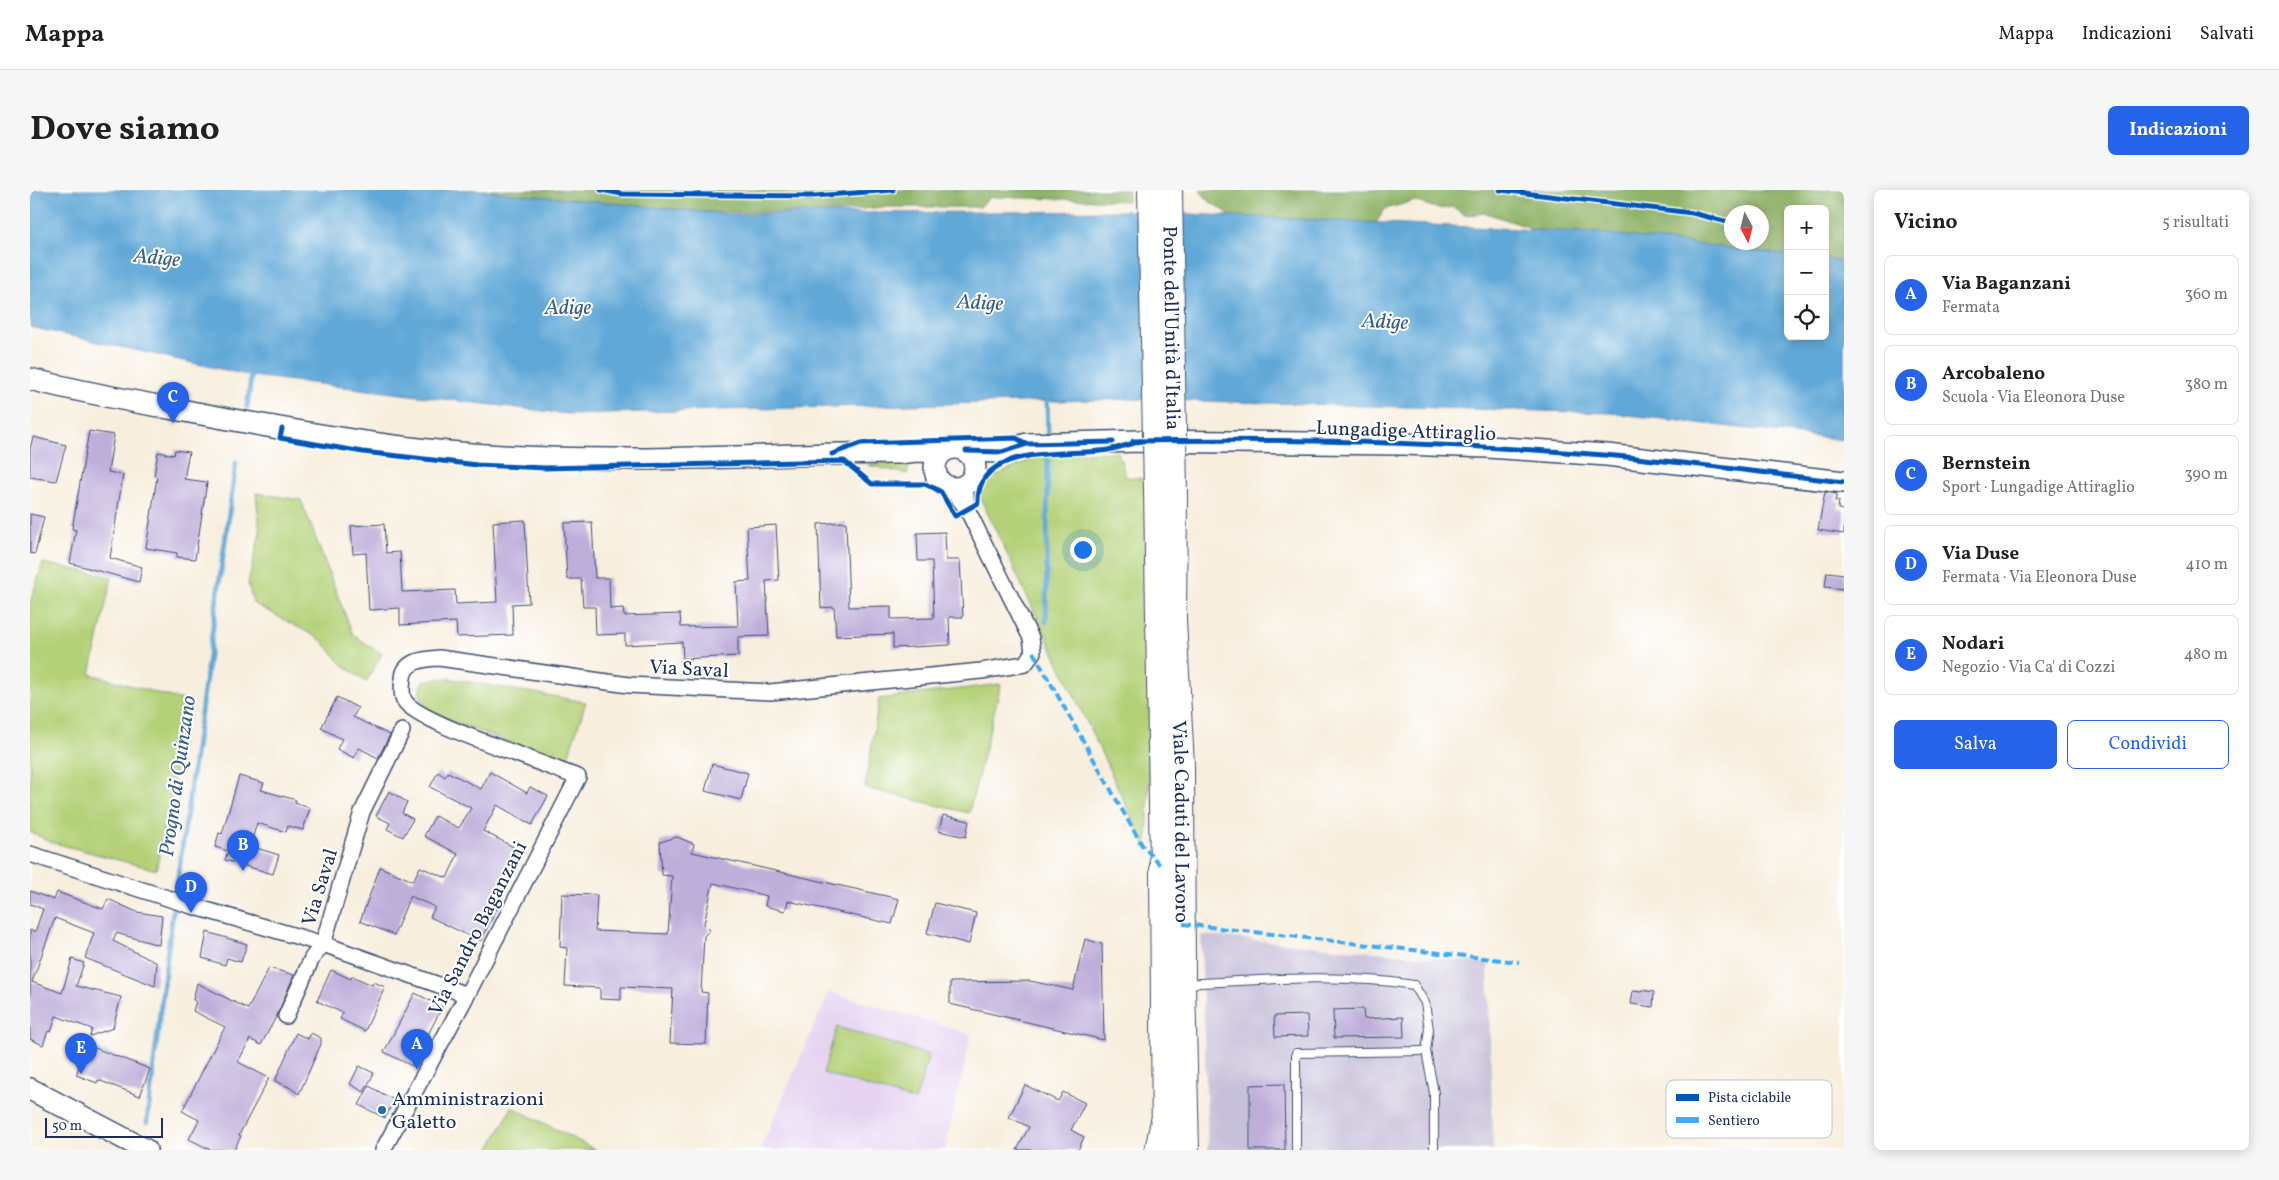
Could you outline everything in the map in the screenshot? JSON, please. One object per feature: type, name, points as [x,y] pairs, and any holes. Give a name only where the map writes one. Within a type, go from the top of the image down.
[{"type":"main road","name":"Ponte dell'Unità d'Italia","points":[[1150,190],[1166,492]]},
{"type":"main road","name":"Ponte dell'Unità d'Italia","points":[[1166,492],[1170,190]]},
{"type":"main road","name":"Viale Caduti del Lavoro","points":[[1166,492],[1182,764],[1183,984],[1187,1150]]},
{"type":"main road","name":"Viale Caduti del Lavoro","points":[[1164,1150],[1162,1092],[1162,867],[1166,492]]},
{"type":"street","name":"Lungadige Attiraglio","points":[[30,379],[71,390],[248,423],[418,450],[504,456],[629,458],[898,453],[914,463],[938,461],[954,448],[966,451],[1002,452],[1027,444],[1284,441],[1488,447],[1607,456],[1844,482]]},
{"type":"street","points":[[963,482],[974,461],[966,451]]},
{"type":"street","name":"Lungadige Attiraglio","points":[[938,461],[941,482],[963,482],[1002,452]]},
{"type":"street","name":"Via Saval","points":[[578,778],[440,723],[413,709],[404,701],[402,692],[403,674],[411,664],[422,659],[439,658],[629,685],[770,692],[980,671],[1025,664],[1033,652],[1031,638],[967,510],[963,482]]},
{"type":"street","name":"Via Saval","points":[[286,1016],[312,958],[323,944],[362,812],[402,731]]},
{"type":"street","name":"Via Sandro Baganzani","points":[[383,1150],[467,995],[578,778]]},
{"type":"street","points":[[30,854],[189,906],[323,944],[467,995]]},
{"type":"street","points":[[30,1088],[146,1150]]},
{"type":"lane","points":[[1183,984],[1303,979],[1393,982],[1414,985],[1425,1003],[1429,1029],[1426,1052],[1434,1093],[1434,1150]]},
{"type":"lane","points":[[1296,1150],[1296,1053],[1426,1052]]},
{"type":"lane","name":"Viale Caduti del Lavoro","points":[[1149,1150],[1149,1143],[1162,1092]]},
{"type":"shaded area","points":[[1201,935],[1488,963],[1493,1150],[1208,1150]]},
{"type":"shaded area","points":[[829,992],[971,1034],[945,1150],[760,1150]]},
{"type":"green space","points":[[387,190],[1129,190],[1128,201],[991,197],[980,207],[883,207],[834,212],[674,212]]},
{"type":"green space","points":[[1199,190],[1844,190],[1844,271],[1829,271],[1829,205],[1784,205],[1784,273],[1627,260],[1486,213],[1465,215],[1453,207],[1439,209],[1414,201],[1385,209],[1376,223],[1366,227],[1315,220],[1297,228],[1242,226],[1222,209],[1211,203]]},
{"type":"green space","points":[[1118,452],[1126,477],[1158,480],[1147,849],[979,495],[985,481],[1043,454]]},
{"type":"green space","points":[[896,463],[909,467],[907,474],[868,465]]},
{"type":"green space","points":[[256,493],[301,500],[353,635],[382,654],[366,682],[344,666],[320,639],[253,603],[248,583],[260,533]]},
{"type":"green space","points":[[43,563],[112,577],[90,674],[189,702],[156,870],[51,842],[30,832],[30,603]]},
{"type":"green space","points":[[446,678],[586,702],[566,763],[457,723],[426,708],[419,693],[424,681]]},
{"type":"green space","points":[[1001,684],[969,813],[865,788],[879,699]]},
{"type":"green space","points":[[837,1027],[929,1055],[915,1101],[823,1073]]},
{"type":"green space","points":[[512,1107],[596,1150],[489,1150]]},
{"type":"water","name":"Adige","points":[[30,190],[473,190],[727,214],[1123,211],[1602,233],[1724,247],[1724,250],[1746,250],[1784,255],[1784,340],[1829,340],[1829,259],[1844,261],[1844,440],[1611,413],[1132,399],[568,414],[252,376],[30,327]]},
{"type":"building","points":[[89,431],[114,435],[108,472],[123,475],[110,558],[142,567],[139,582],[70,563],[76,530],[72,529]]},
{"type":"building","points":[[33,437],[66,445],[56,481],[30,477],[30,449]]},
{"type":"building","points":[[175,450],[189,452],[184,479],[207,482],[195,559],[177,557],[177,553],[146,548],[157,477],[154,476],[158,452],[174,455]]},
{"type":"building","points":[[1825,492],[1837,494],[1835,501],[1839,501],[1838,509],[1844,510],[1844,534],[1818,530]]},
{"type":"building","points":[[30,514],[44,517],[35,554],[30,553]]},
{"type":"building","points":[[525,520],[529,603],[512,604],[513,635],[457,637],[456,622],[400,625],[400,608],[369,610],[366,553],[353,554],[351,526],[384,524],[386,553],[400,552],[402,592],[455,590],[456,604],[497,602],[493,522]]},
{"type":"building","points":[[592,522],[595,578],[609,578],[610,609],[623,608],[624,616],[680,614],[681,627],[738,626],[736,582],[750,581],[747,527],[776,525],[779,580],[766,581],[769,636],[738,637],[738,656],[683,659],[682,642],[625,645],[625,634],[596,635],[595,607],[583,607],[581,579],[567,579],[564,523]]},
{"type":"building","points":[[846,522],[849,607],[891,606],[891,619],[934,618],[932,561],[918,561],[917,533],[945,532],[946,560],[960,560],[963,617],[949,617],[950,645],[893,648],[893,634],[836,636],[834,607],[821,608],[818,524]]},
{"type":"building","points":[[1827,572],[1844,574],[1844,589],[1825,587]]},
{"type":"building","points":[[337,697],[358,708],[353,717],[390,735],[378,758],[359,748],[354,758],[337,749],[342,739],[321,728]]},
{"type":"building","points":[[712,764],[748,773],[741,800],[705,791]]},
{"type":"building","points":[[438,772],[445,777],[448,772],[481,789],[490,772],[527,793],[530,787],[548,796],[532,825],[497,805],[483,831],[519,850],[494,896],[502,900],[480,941],[430,917],[435,907],[410,896],[394,935],[360,921],[380,867],[413,881],[420,867],[447,878],[458,854],[424,836],[435,816],[459,828],[471,808],[430,787]]},
{"type":"building","points":[[239,776],[264,783],[261,790],[296,800],[295,803],[310,808],[303,830],[288,826],[286,832],[257,823],[250,846],[279,855],[273,874],[225,860],[228,851],[215,847],[219,833],[222,834]]},
{"type":"building","points":[[389,791],[407,802],[402,813],[413,819],[403,837],[387,829],[390,823],[376,816]]},
{"type":"building","points":[[943,815],[969,821],[966,837],[939,831]]},
{"type":"building","points":[[677,837],[694,844],[692,852],[899,899],[892,924],[788,901],[785,911],[765,906],[767,896],[713,883],[704,924],[710,930],[704,936],[701,992],[708,993],[706,1044],[670,1043],[673,989],[621,987],[621,1000],[600,999],[600,988],[565,986],[567,948],[560,947],[562,894],[597,895],[595,931],[668,934],[672,876],[662,875],[660,842]]},
{"type":"building","points":[[30,891],[54,900],[57,892],[103,909],[108,899],[137,912],[162,916],[159,945],[116,933],[113,941],[157,963],[155,986],[85,958],[94,933],[55,918],[32,982],[62,993],[72,959],[84,963],[76,986],[121,997],[113,1028],[90,1036],[92,1029],[56,1016],[51,1032],[48,1031],[43,1045],[30,1039],[30,930],[35,932],[43,909],[30,904]]},
{"type":"building","points":[[935,903],[976,913],[969,944],[927,933]]},
{"type":"building","points":[[207,932],[247,944],[241,962],[227,958],[225,965],[202,958]]},
{"type":"building","points":[[1085,939],[1102,944],[1104,1040],[950,1004],[950,982],[1030,981],[1073,990]]},
{"type":"building","points":[[269,968],[294,975],[277,1015],[261,1045],[250,1039],[238,1062],[269,1078],[239,1135],[241,1136],[234,1150],[211,1150],[189,1139],[199,1120],[182,1111],[225,1027],[193,1011],[196,1001],[193,1000],[197,983],[248,1009]]},
{"type":"building","points":[[331,970],[351,979],[352,976],[372,985],[374,982],[385,987],[365,1031],[340,1019],[343,1013],[317,1001]]},
{"type":"building","points":[[1641,990],[1654,992],[1653,1007],[1631,1004],[1633,991],[1641,992]]},
{"type":"building","points":[[415,993],[442,1007],[412,1066],[384,1052]]},
{"type":"building","points":[[1363,1009],[1364,1019],[1403,1017],[1404,1037],[1334,1038],[1333,1010]]},
{"type":"building","points":[[1307,1015],[1308,1036],[1275,1037],[1274,1016]]},
{"type":"building","points":[[296,1033],[308,1039],[311,1033],[321,1038],[321,1044],[299,1094],[275,1081]]},
{"type":"building","points":[[87,1045],[150,1069],[140,1096],[98,1080],[97,1083],[76,1075]]},
{"type":"building","points":[[359,1066],[374,1073],[364,1092],[350,1084]]},
{"type":"building","points":[[1284,1084],[1285,1150],[1250,1150],[1250,1085]]},
{"type":"building","points":[[1025,1085],[1058,1101],[1063,1092],[1085,1103],[1071,1130],[1084,1137],[1078,1150],[1017,1150],[1029,1127],[1009,1117]]},
{"type":"building","points":[[369,1086],[394,1100],[385,1118],[359,1105]]},
{"type":"waterway","points":[[247,407],[252,370]]},
{"type":"waterway","points":[[1047,395],[1048,439]]},
{"type":"waterway","points":[[1046,622],[1048,448]]},
{"type":"waterway","name":"Progno di Quinzano","points":[[147,1122],[167,955],[236,463]]},
{"type":"marked path","points":[[1033,652],[1142,845],[1162,867]]},
{"type":"marked path","points":[[1183,924],[1519,962]]},
{"type":"cycle path","points":[[601,190],[622,194],[814,196],[893,190]]},
{"type":"cycle path","points":[[1500,190],[1692,213],[1724,221]]},
{"type":"cycle path","points":[[282,429],[280,438],[363,452],[477,465],[545,468],[844,461],[872,484],[924,484],[934,488],[941,492],[955,516],[978,503],[981,483],[992,470],[1008,461],[1027,456],[1108,450],[1141,441]]},
{"type":"cycle path","points":[[832,454],[861,443],[1016,438],[1027,444]]},
{"type":"cycle path","points":[[1133,441],[1310,441],[1487,447],[1604,455],[1844,482]]},
{"type":"cycle path","points":[[966,451],[1002,452],[1027,444],[1113,442]]},
{"type":"place","name":"Bernstein","points":[[173,423]]},
{"type":"place","name":"Arcobaleno","points":[[243,871]]},
{"type":"place","name":"Via Duse","points":[[191,913]]},
{"type":"place","name":"Via Baganzani","points":[[417,1070]]},
{"type":"place","name":"Nodari","points":[[81,1074]]},
{"type":"place","name":"Amministrazioni Galetto","points":[[382,1110]]}]
